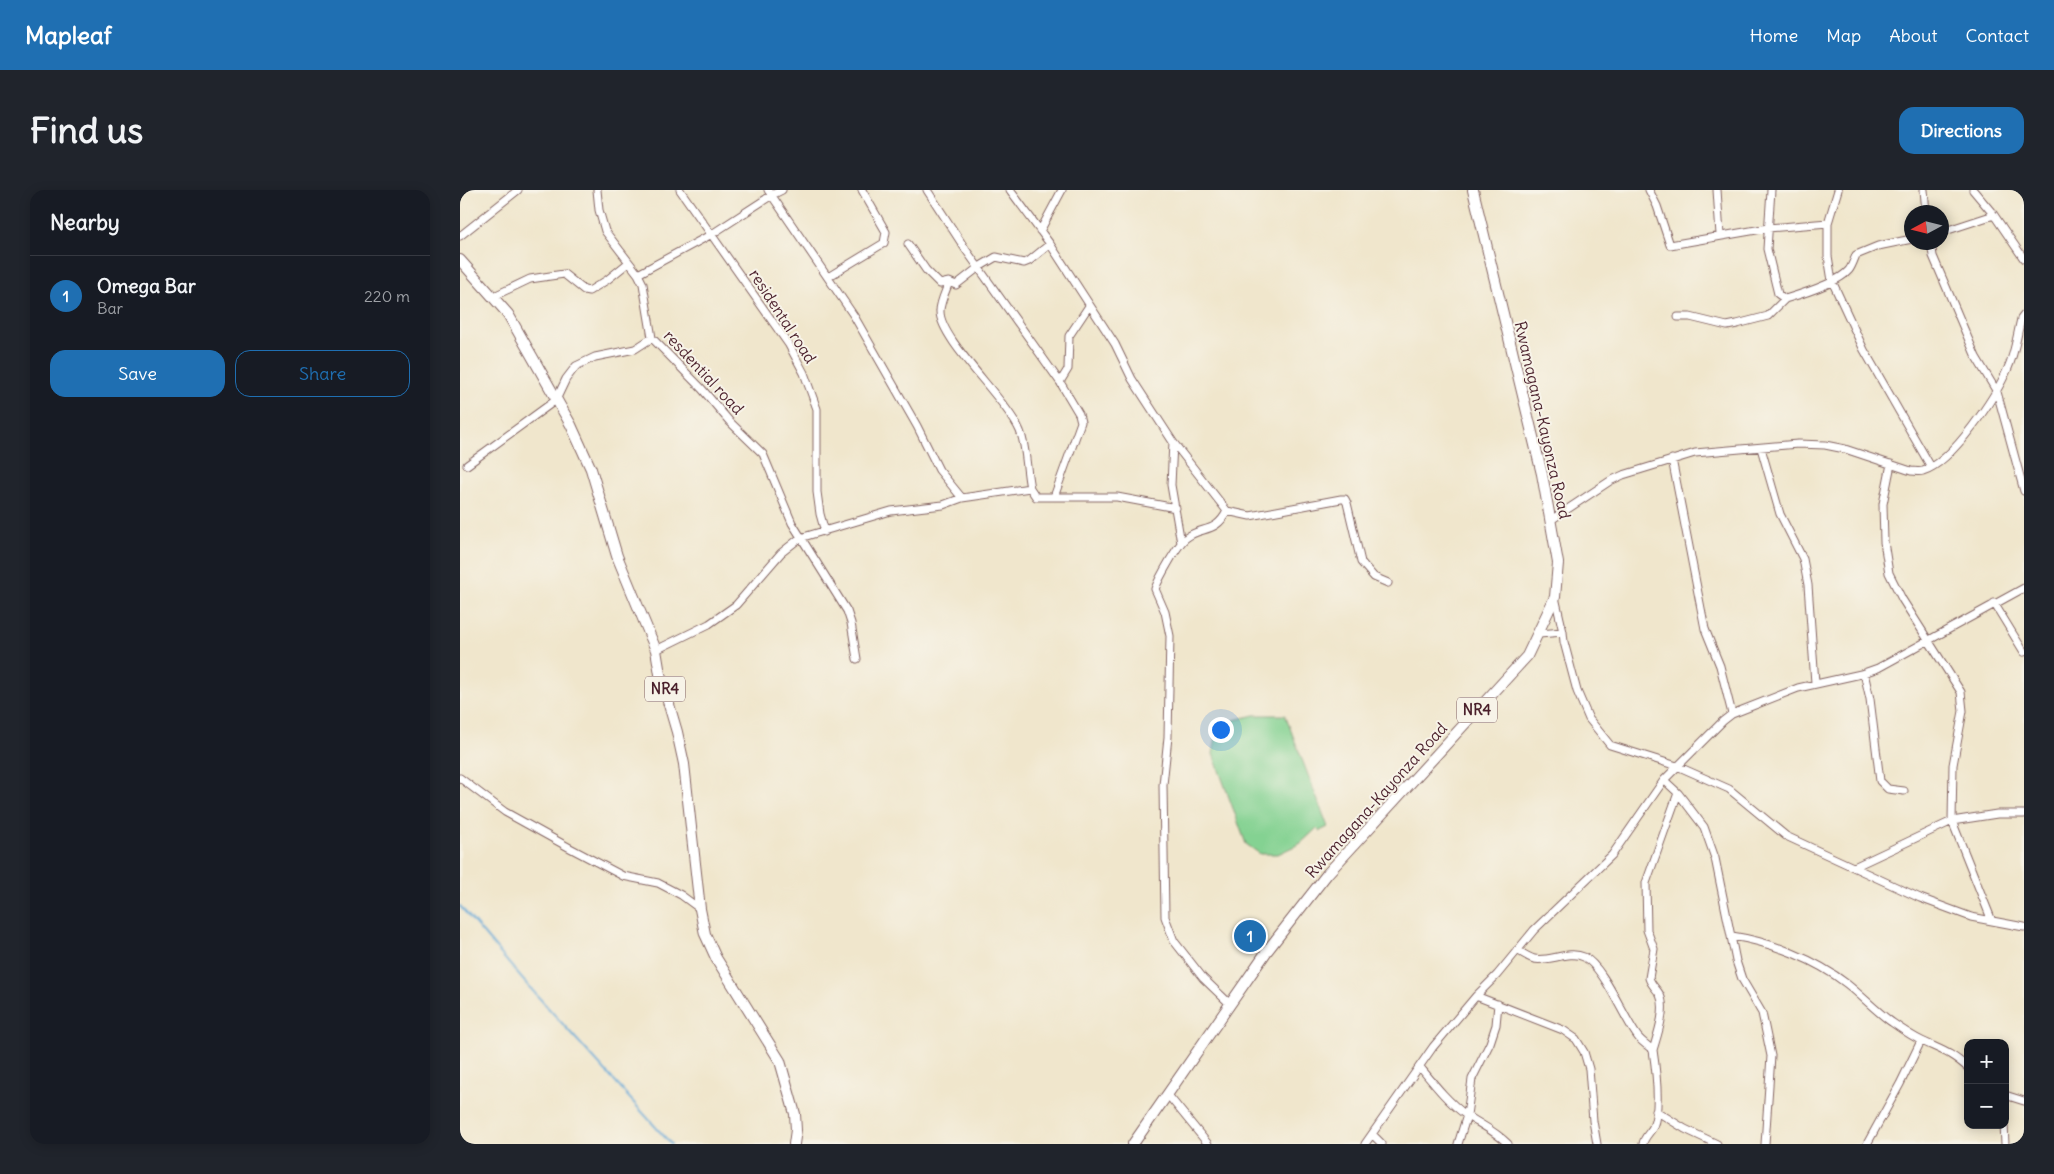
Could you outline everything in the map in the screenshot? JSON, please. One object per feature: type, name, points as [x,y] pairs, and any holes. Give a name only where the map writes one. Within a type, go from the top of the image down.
[{"type":"highway","name":"Rwamagana-Kayonza Road","points":[[1133,1144],[1230,1004],[1328,873],[1527,656],[1555,597],[1558,563],[1542,474],[1473,190]]},
{"type":"highway","name":"NR4","points":[[460,260],[508,314],[583,448],[620,564],[656,650],[660,674],[684,764],[700,909],[710,946],[780,1061],[794,1114],[796,1130],[794,1144]]},
{"type":"street","points":[[460,236],[518,190]]},
{"type":"street","name":"resdential road","points":[[597,190],[599,210],[605,231],[628,264],[638,274],[643,284],[652,338],[702,389],[730,422],[763,454],[800,538],[847,611],[857,659]]},
{"type":"street","name":"residental road","points":[[680,190],[798,359],[817,409],[817,492],[825,532]]},
{"type":"street","points":[[638,274],[712,234],[770,192],[782,190]]},
{"type":"street","points":[[828,277],[884,243],[886,234],[862,190]]},
{"type":"street","points":[[927,190],[1060,382],[1079,414],[1081,422],[1054,497]]},
{"type":"street","points":[[1010,190],[1050,244],[1115,344],[1132,379],[1173,442],[1227,511],[1250,516],[1306,504],[1345,499],[1360,562],[1374,577],[1388,583]]},
{"type":"street","points":[[1040,231],[1062,190]]},
{"type":"street","points":[[1649,190],[1664,224],[1670,245],[1768,228],[1828,223]]},
{"type":"street","points":[[1717,190],[1720,235]]},
{"type":"street","points":[[1771,190],[1767,249],[1769,264],[1778,294],[1785,299]]},
{"type":"street","points":[[1838,190],[1828,223],[1828,256],[1832,281],[1864,350],[1931,467]]},
{"type":"street","points":[[1924,190],[1925,205]]},
{"type":"street","points":[[1973,190],[1994,215],[2024,259]]},
{"type":"street","points":[[770,192],[854,316],[939,470],[962,498]]},
{"type":"street","points":[[1949,230],[1994,215]]},
{"type":"street","points":[[1678,317],[1690,317],[1727,326],[1768,316],[1785,299],[1832,281],[1850,269],[1856,255],[1878,246],[1904,241]]},
{"type":"street","points":[[908,244],[918,260],[934,279],[940,284],[949,282],[956,285],[979,266],[1000,257],[1016,262],[1029,262],[1050,244]]},
{"type":"street","points":[[1932,250],[1976,357],[1997,392],[2024,491]]},
{"type":"street","points":[[492,297],[530,279],[564,274],[589,291],[628,264]]},
{"type":"street","points":[[949,282],[940,310],[944,326],[971,365],[1002,403],[1020,432],[1030,488],[1036,497],[1117,497],[1176,508]]},
{"type":"street","points":[[1060,382],[1068,369],[1069,336],[1089,306]]},
{"type":"street","points":[[1551,520],[1610,481],[1623,475],[1695,453],[1798,444],[1825,444],[1911,471],[1921,471],[1931,467],[1958,444],[1997,392],[2009,366],[2021,319],[2024,315]]},
{"type":"street","points":[[467,465],[556,400],[566,380],[576,366],[595,357],[635,349],[652,338]]},
{"type":"street","points":[[1173,442],[1171,485],[1181,543]]},
{"type":"street","points":[[1760,448],[1780,514],[1803,559],[1808,585],[1815,683]]},
{"type":"street","points":[[1672,459],[1705,629],[1720,666],[1732,714]]},
{"type":"street","points":[[1891,464],[1883,504],[1884,542],[1890,573],[1902,599],[1961,692],[1963,702],[1953,765],[1952,821],[1992,921]]},
{"type":"street","points":[[656,650],[709,624],[736,605],[781,553],[800,538],[891,511],[943,505],[962,498],[1030,488]]},
{"type":"street","points":[[1227,511],[1222,520],[1209,529],[1187,537],[1181,543],[1155,588],[1165,612],[1170,636],[1168,737],[1163,785],[1165,917],[1174,941],[1203,978],[1230,1004]]},
{"type":"street","points":[[1365,1144],[1433,1047],[1476,996],[1497,976],[1534,930],[1612,855],[1664,780],[1723,721],[1732,714],[1798,688],[1878,668],[2024,588]]},
{"type":"street","points":[[1555,597],[1576,691],[1589,719],[1610,745],[1677,766],[1729,789],[1786,836],[1948,910],[2024,927]]},
{"type":"street","points":[[1994,603],[2024,652]]},
{"type":"street","points":[[1539,634],[1563,632]]},
{"type":"street","points":[[1864,673],[1870,699],[1880,782],[1888,789],[1904,791]]},
{"type":"street","points":[[460,778],[505,812],[564,845],[623,876],[658,883],[681,895],[700,909]]},
{"type":"street","points":[[1664,780],[1678,793],[1704,827],[1715,858],[1736,961],[1742,979],[1762,1013],[1772,1056],[1765,1144]]},
{"type":"street","points":[[1643,1144],[1653,1127],[1656,1112],[1656,1079],[1652,1050],[1659,1032],[1662,1003],[1661,997],[1650,978],[1654,949],[1647,930],[1646,883],[1678,793]]},
{"type":"street","points":[[1854,867],[1952,821],[1997,814],[2024,814]]},
{"type":"street","points":[[1732,936],[1751,939],[1792,954],[1828,972],[1846,983],[1888,1020],[1921,1041],[1946,1050],[1964,1065]]},
{"type":"street","points":[[1517,950],[1533,959],[1542,960],[1574,955],[1583,956],[1591,963],[1616,998],[1639,1039],[1652,1050]]},
{"type":"street","points":[[1476,996],[1563,1030],[1576,1038],[1581,1045],[1589,1069],[1597,1144]]},
{"type":"street","points":[[1458,1144],[1467,1115],[1472,1079],[1490,1043],[1496,1025],[1498,1004]]},
{"type":"street","points":[[1867,1144],[1921,1041]]},
{"type":"street","points":[[1420,1067],[1448,1098],[1467,1115],[1493,1130],[1508,1144]]},
{"type":"street","points":[[1168,1095],[1208,1144]]},
{"type":"street","points":[[2009,1096],[2024,1101]]},
{"type":"street","points":[[1656,1112],[1685,1129],[1717,1144]]},
{"type":"street","points":[[2004,1129],[2005,1144]]},
{"type":"street","points":[[1372,1134],[1382,1144]]},
{"type":"green space","points":[[1254,715],[1285,715],[1328,827],[1320,831],[1317,828],[1301,843],[1278,854],[1260,854],[1246,844],[1213,754],[1216,736],[1234,720]]},
{"type":"waterway","points":[[460,906],[523,980],[671,1144]]},
{"type":"place","name":"Omega Bar","points":[[1250,936]]}]
